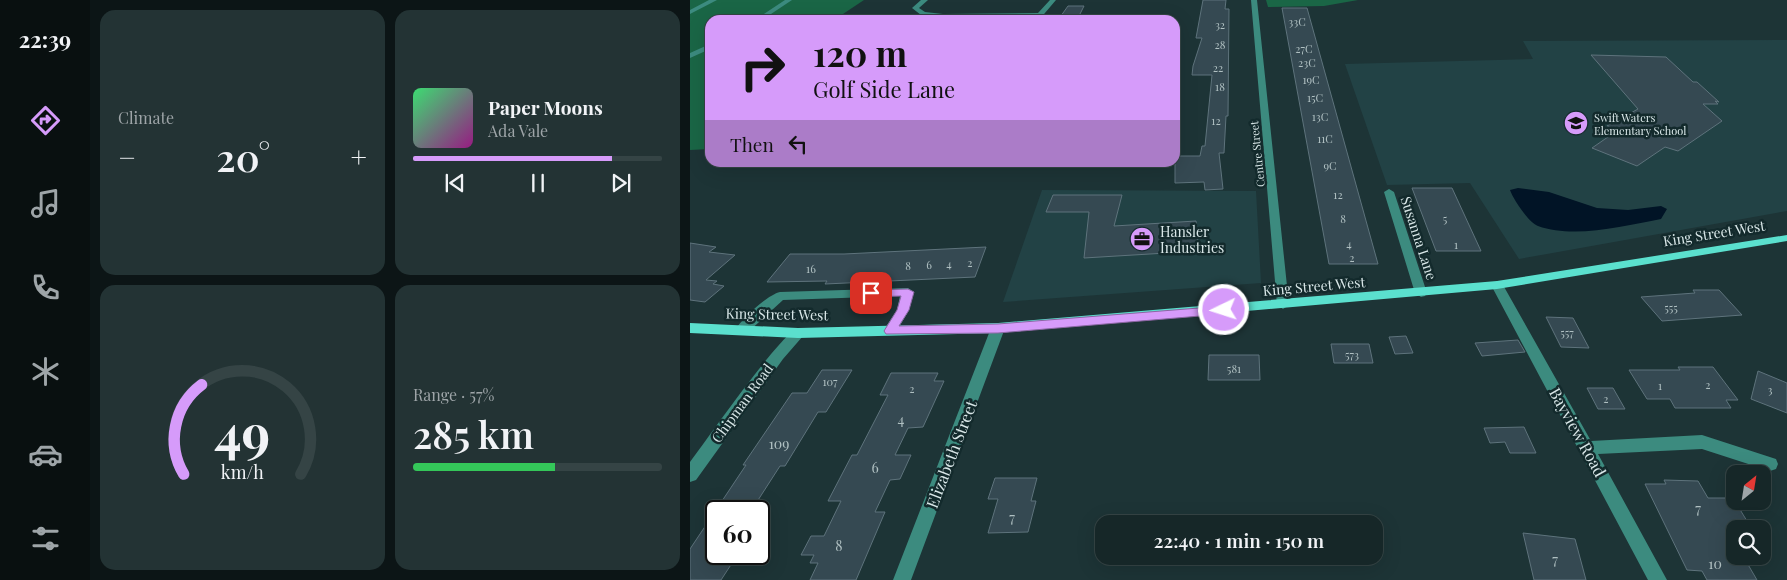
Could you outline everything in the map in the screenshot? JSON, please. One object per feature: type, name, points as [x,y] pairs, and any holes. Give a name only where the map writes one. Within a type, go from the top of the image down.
[{"type":"main road","name":"King Street West","points":[[690,328],[798,333],[998,328],[1283,305],[1497,285],[1787,238]]},
{"type":"street","points":[[690,12],[714,0]]},
{"type":"street","points":[[766,15],[788,0]]},
{"type":"street","points":[[925,0],[915,8],[923,14],[933,15]]},
{"type":"street","points":[[1040,15],[1053,0]]},
{"type":"street","name":"Centre Street","points":[[1254,0],[1283,305]]},
{"type":"street","points":[[690,56],[705,48]]},
{"type":"street","name":"Susanna Lane","points":[[1389,192],[1421,293]]},
{"type":"street","name":"Bayview Road","points":[[1497,285],[1588,448],[1658,580]]},
{"type":"street","points":[[742,330],[780,296],[908,292],[903,310],[890,331]]},
{"type":"street","name":"Elizabeth Street","points":[[902,580],[998,328]]},
{"type":"street","name":"Chipman Road","points":[[690,475],[778,354],[798,333]]},
{"type":"street","points":[[1588,448],[1702,442],[1770,464]]},
{"type":"shaded area","name":"Swift Waters Elementary School","points":[[1787,40],[1787,211],[1519,259],[1470,183],[1387,185],[1345,64],[1533,59],[1523,41]]},
{"type":"shaded area","points":[[1518,188],[1549,192],[1597,208],[1628,210],[1661,206],[1667,209],[1661,219],[1631,225],[1599,230],[1552,230],[1534,224],[1526,216],[1510,190]]},
{"type":"shaded area","points":[[1042,190],[1256,191],[1261,283],[1003,302]]},
{"type":"green space","points":[[690,0],[864,0],[842,15],[705,15],[705,149],[690,150]]},
{"type":"green space","points":[[1266,0],[1358,0],[1324,6],[1268,7]]},
{"type":"building","points":[[1203,0],[1226,0],[1225,9],[1229,9],[1228,116],[1226,116],[1224,153],[1219,153],[1223,189],[1205,190],[1204,182],[1175,183],[1175,167],[1180,167],[1180,156],[1200,156],[1202,146],[1205,146],[1212,75],[1192,75],[1202,38],[1196,38]]},
{"type":"building","points":[[1068,6],[1084,6],[1080,15],[1062,15]]},
{"type":"building","points":[[1282,8],[1307,8],[1378,264],[1329,264]]},
{"type":"building","points":[[1591,55],[1666,57],[1693,82],[1697,82],[1719,102],[1715,101],[1718,104],[1703,104],[1722,121],[1678,151],[1665,147],[1637,166],[1592,148],[1618,130],[1607,126],[1638,109]]},
{"type":"building","points":[[1412,188],[1452,188],[1481,251],[1436,251]]},
{"type":"building","name":"Hansler Industries","points":[[1053,195],[1122,195],[1114,226],[1196,221],[1199,251],[1084,258],[1089,212],[1046,212]]},
{"type":"building","points":[[690,243],[716,247],[709,252],[735,255],[706,280],[717,281],[713,284],[724,286],[705,302],[690,300]]},
{"type":"building","points":[[986,247],[975,277],[825,284],[827,281],[767,282],[790,254],[844,254]]},
{"type":"building","points":[[1693,290],[1719,290],[1742,315],[1662,321],[1641,297],[1695,293]]},
{"type":"building","points":[[1546,317],[1573,318],[1589,348],[1561,347]]},
{"type":"building","points":[[1406,336],[1413,353],[1395,354],[1389,337]]},
{"type":"building","points":[[1518,340],[1525,352],[1482,356],[1475,343]]},
{"type":"building","points":[[1331,344],[1369,344],[1373,363],[1334,363]]},
{"type":"building","points":[[1209,355],[1259,355],[1260,380],[1208,380]]},
{"type":"building","points":[[1678,367],[1713,367],[1738,400],[1726,400],[1731,408],[1675,408],[1670,399],[1647,399],[1629,370],[1680,370]]},
{"type":"building","points":[[822,370],[852,370],[826,412],[818,412],[785,466],[780,466],[758,500],[723,500],[746,465],[743,465],[792,393],[807,393]]},
{"type":"building","points":[[1758,371],[1787,383],[1787,413],[1751,399]]},
{"type":"building","points":[[891,373],[938,373],[934,381],[944,381],[923,427],[908,428],[895,455],[911,455],[900,479],[890,480],[875,512],[885,512],[856,580],[810,580],[818,563],[810,563],[814,555],[801,555],[811,536],[824,536],[841,501],[828,501],[852,455],[857,455],[888,395],[880,395]]},
{"type":"building","points":[[1587,388],[1613,388],[1625,409],[1598,409]]},
{"type":"building","points":[[1524,427],[1536,453],[1510,453],[1505,442],[1490,443],[1484,428]]},
{"type":"building","points":[[995,478],[1037,478],[1031,501],[1036,501],[1028,532],[988,533],[998,499],[988,499]]},
{"type":"building","points":[[1664,480],[1698,481],[1708,498],[1726,498],[1726,510],[1740,510],[1746,520],[1726,520],[1726,565],[1748,565],[1757,580],[1707,580],[1702,571],[1687,570],[1645,484],[1666,484]]},
{"type":"building","points":[[705,526],[705,565],[731,565],[721,580],[690,580],[690,549]]},
{"type":"building","points":[[1523,533],[1575,539],[1586,580],[1534,580]]},
{"type":"place","name":"Swift Waters Elementary School","points":[[1576,123]]},
{"type":"place","name":"Hansler Industries","points":[[1142,239]]},
{"type":"route","points":[[871,293],[908,292],[903,310],[890,331],[998,328],[1224,310]]}]
